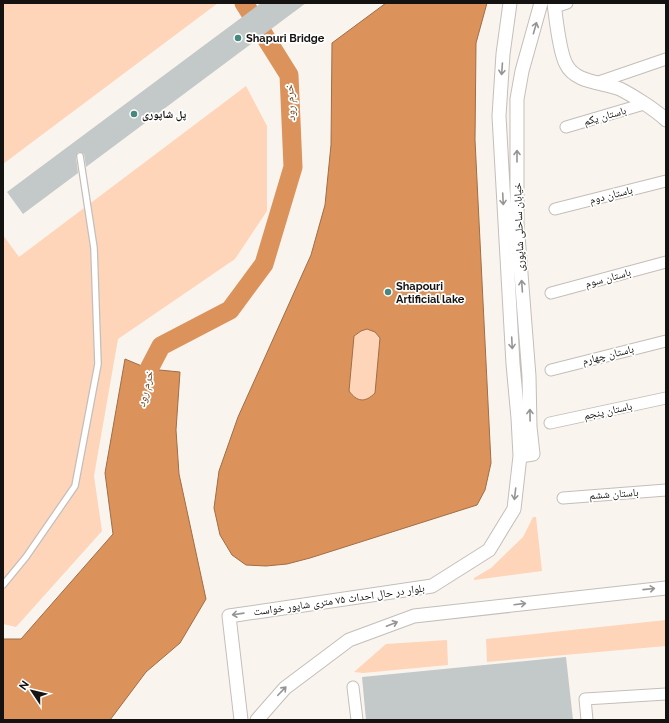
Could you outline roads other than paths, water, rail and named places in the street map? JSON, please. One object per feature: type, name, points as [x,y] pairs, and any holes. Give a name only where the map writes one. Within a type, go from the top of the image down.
[{"type":"street","name":"خیابان ساحلی شاپوری","points":[[510,3],[503,54],[499,116],[511,223],[526,455]]},
{"type":"street","name":"خیابان ساحلی شاپوری","points":[[511,223],[517,99],[522,71],[541,3]]},
{"type":"street","points":[[559,4],[562,50],[566,64],[575,75],[620,90],[644,104],[666,120]]},
{"type":"street","points":[[596,83],[666,59]]},
{"type":"street","name":"باستان یکم","points":[[566,127],[644,104]]},
{"type":"street","name":"باستان دوم","points":[[555,209],[666,181]]},
{"type":"street","name":"باستان سوم","points":[[551,293],[666,262]]},
{"type":"street","name":"باستان چهارم","points":[[551,370],[666,340]]},
{"type":"street","name":"باستان پنجم","points":[[550,423],[666,398]]},
{"type":"street","name":"بلوار در حال احداث ۷۵ متری شاپور خواست","points":[[241,720],[229,616],[432,586],[489,550],[514,509],[526,455]]},
{"type":"street","name":"باستان ششم","points":[[563,498],[666,490]]},
{"type":"street","points":[[257,720],[285,688],[349,640],[414,616],[666,588]]},
{"type":"street","points":[[353,687],[357,720]]},
{"type":"street","points":[[587,720],[585,700],[666,694]]},
{"type":"lane","points":[[3,585],[26,557],[75,486],[98,364],[94,248],[80,156]]},
{"type":"water","name":"Shapouri Artificial lake","points":[[386,3],[487,3],[476,43],[475,140],[491,463],[485,490],[477,505],[287,564],[266,566],[246,565],[232,555],[220,535],[214,508],[219,471],[238,417],[311,255],[325,205],[331,145],[332,43]],"holes":[[[367,329],[375,332],[380,338],[375,393],[368,398],[361,400],[352,395],[349,391],[354,336]]]},
{"type":"water","points":[[125,359],[149,369],[180,372],[176,430],[179,474],[206,599],[180,643],[146,672],[110,720],[3,720],[3,639],[21,639],[113,534],[105,473]]},
{"type":"waterway","name":"خرم رود","points":[[143,393],[149,369],[161,346],[230,310],[264,264],[293,167],[289,75],[244,3]]},
{"type":"place","name":"Shapuri Bridge","points":[[238,38]]},
{"type":"place","name":"پل شاپوری","points":[[134,114]]},
{"type":"place","name":"Shapouri Artificial lake","points":[[388,292]]}]
